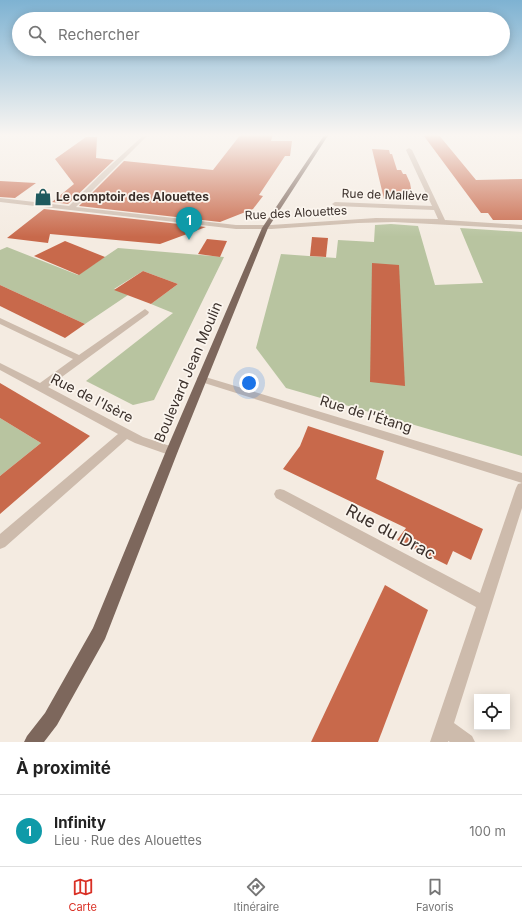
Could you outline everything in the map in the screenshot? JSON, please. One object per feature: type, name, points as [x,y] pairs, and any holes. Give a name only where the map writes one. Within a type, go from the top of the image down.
[{"type":"main road","name":"Boulevard Jean Moulin","points":[[33,742],[51,718],[99,633],[172,451],[265,228],[304,169]]},
{"type":"street","points":[[71,208],[110,169]]},
{"type":"street","name":"Rue de Mallève","points":[[417,169],[443,222]]},
{"type":"street","name":"Rue des Alouettes","points":[[0,200],[236,227],[265,228],[375,220],[427,220],[522,227]]},
{"type":"street","name":"Rue de Mallève","points":[[335,204],[435,208]]},
{"type":"street","name":"Rue de l'Isère","points":[[0,320],[80,359],[145,312]]},
{"type":"street","points":[[40,388],[80,359]]},
{"type":"street","name":"Rue de l'Isère","points":[[0,366],[139,440],[172,451]]},
{"type":"street","name":"Rue de l'Étang","points":[[202,379],[522,478]]},
{"type":"street","points":[[0,543],[126,433]]},
{"type":"street","points":[[466,742],[441,735],[522,488]]},
{"type":"street","name":"Rue du Drac","points":[[280,494],[484,603]]},
{"type":"green space","points":[[391,224],[418,226],[435,285],[483,283],[460,228],[522,232],[522,456],[286,388],[256,348],[281,254],[336,258],[338,240],[374,242],[375,225]]},
{"type":"green space","points":[[7,247],[78,275],[118,248],[224,257],[154,400],[133,405],[86,381],[173,313],[151,304],[178,284],[143,271],[114,289],[128,295],[85,324],[0,285],[0,250]]},
{"type":"green space","points":[[0,418],[41,443],[0,476]]},
{"type":"building","points":[[62,169],[105,169],[68,204],[52,202],[74,184]]},
{"type":"building","points":[[116,169],[213,170],[214,169],[277,169],[259,195],[263,196],[253,209],[220,222],[79,206]]},
{"type":"building","points":[[377,169],[401,170],[403,174],[406,174],[410,183],[413,200],[384,199]]},
{"type":"building","points":[[448,169],[467,169],[476,180],[522,179],[522,220],[493,220],[488,213],[481,213]]},
{"type":"building","points":[[0,181],[36,183],[15,198],[0,197]]},
{"type":"building","points":[[44,209],[206,227],[160,244],[50,234],[48,243],[7,238]]},
{"type":"building","points":[[312,237],[328,238],[326,257],[310,256]]},
{"type":"building","points":[[207,239],[227,241],[220,257],[198,254]]},
{"type":"building","points":[[65,241],[105,257],[79,275],[34,256]]},
{"type":"building","points":[[372,263],[399,265],[405,386],[370,382]]},
{"type":"building","points":[[143,271],[178,284],[151,304],[114,290]]},
{"type":"building","points":[[0,285],[85,324],[65,338],[0,306]]},
{"type":"building","points":[[0,383],[90,436],[0,514],[0,476],[41,443],[0,418]]},
{"type":"building","points":[[308,426],[384,451],[376,479],[483,529],[471,560],[453,551],[447,565],[397,540],[406,528],[283,469],[300,446]]},
{"type":"building","points":[[385,585],[428,610],[378,742],[311,742]]},
{"type":"place","name":"Le comptoir des Alouettes","points":[[43,197]]},
{"type":"place","name":"Infinity","points":[[189,240]]}]
